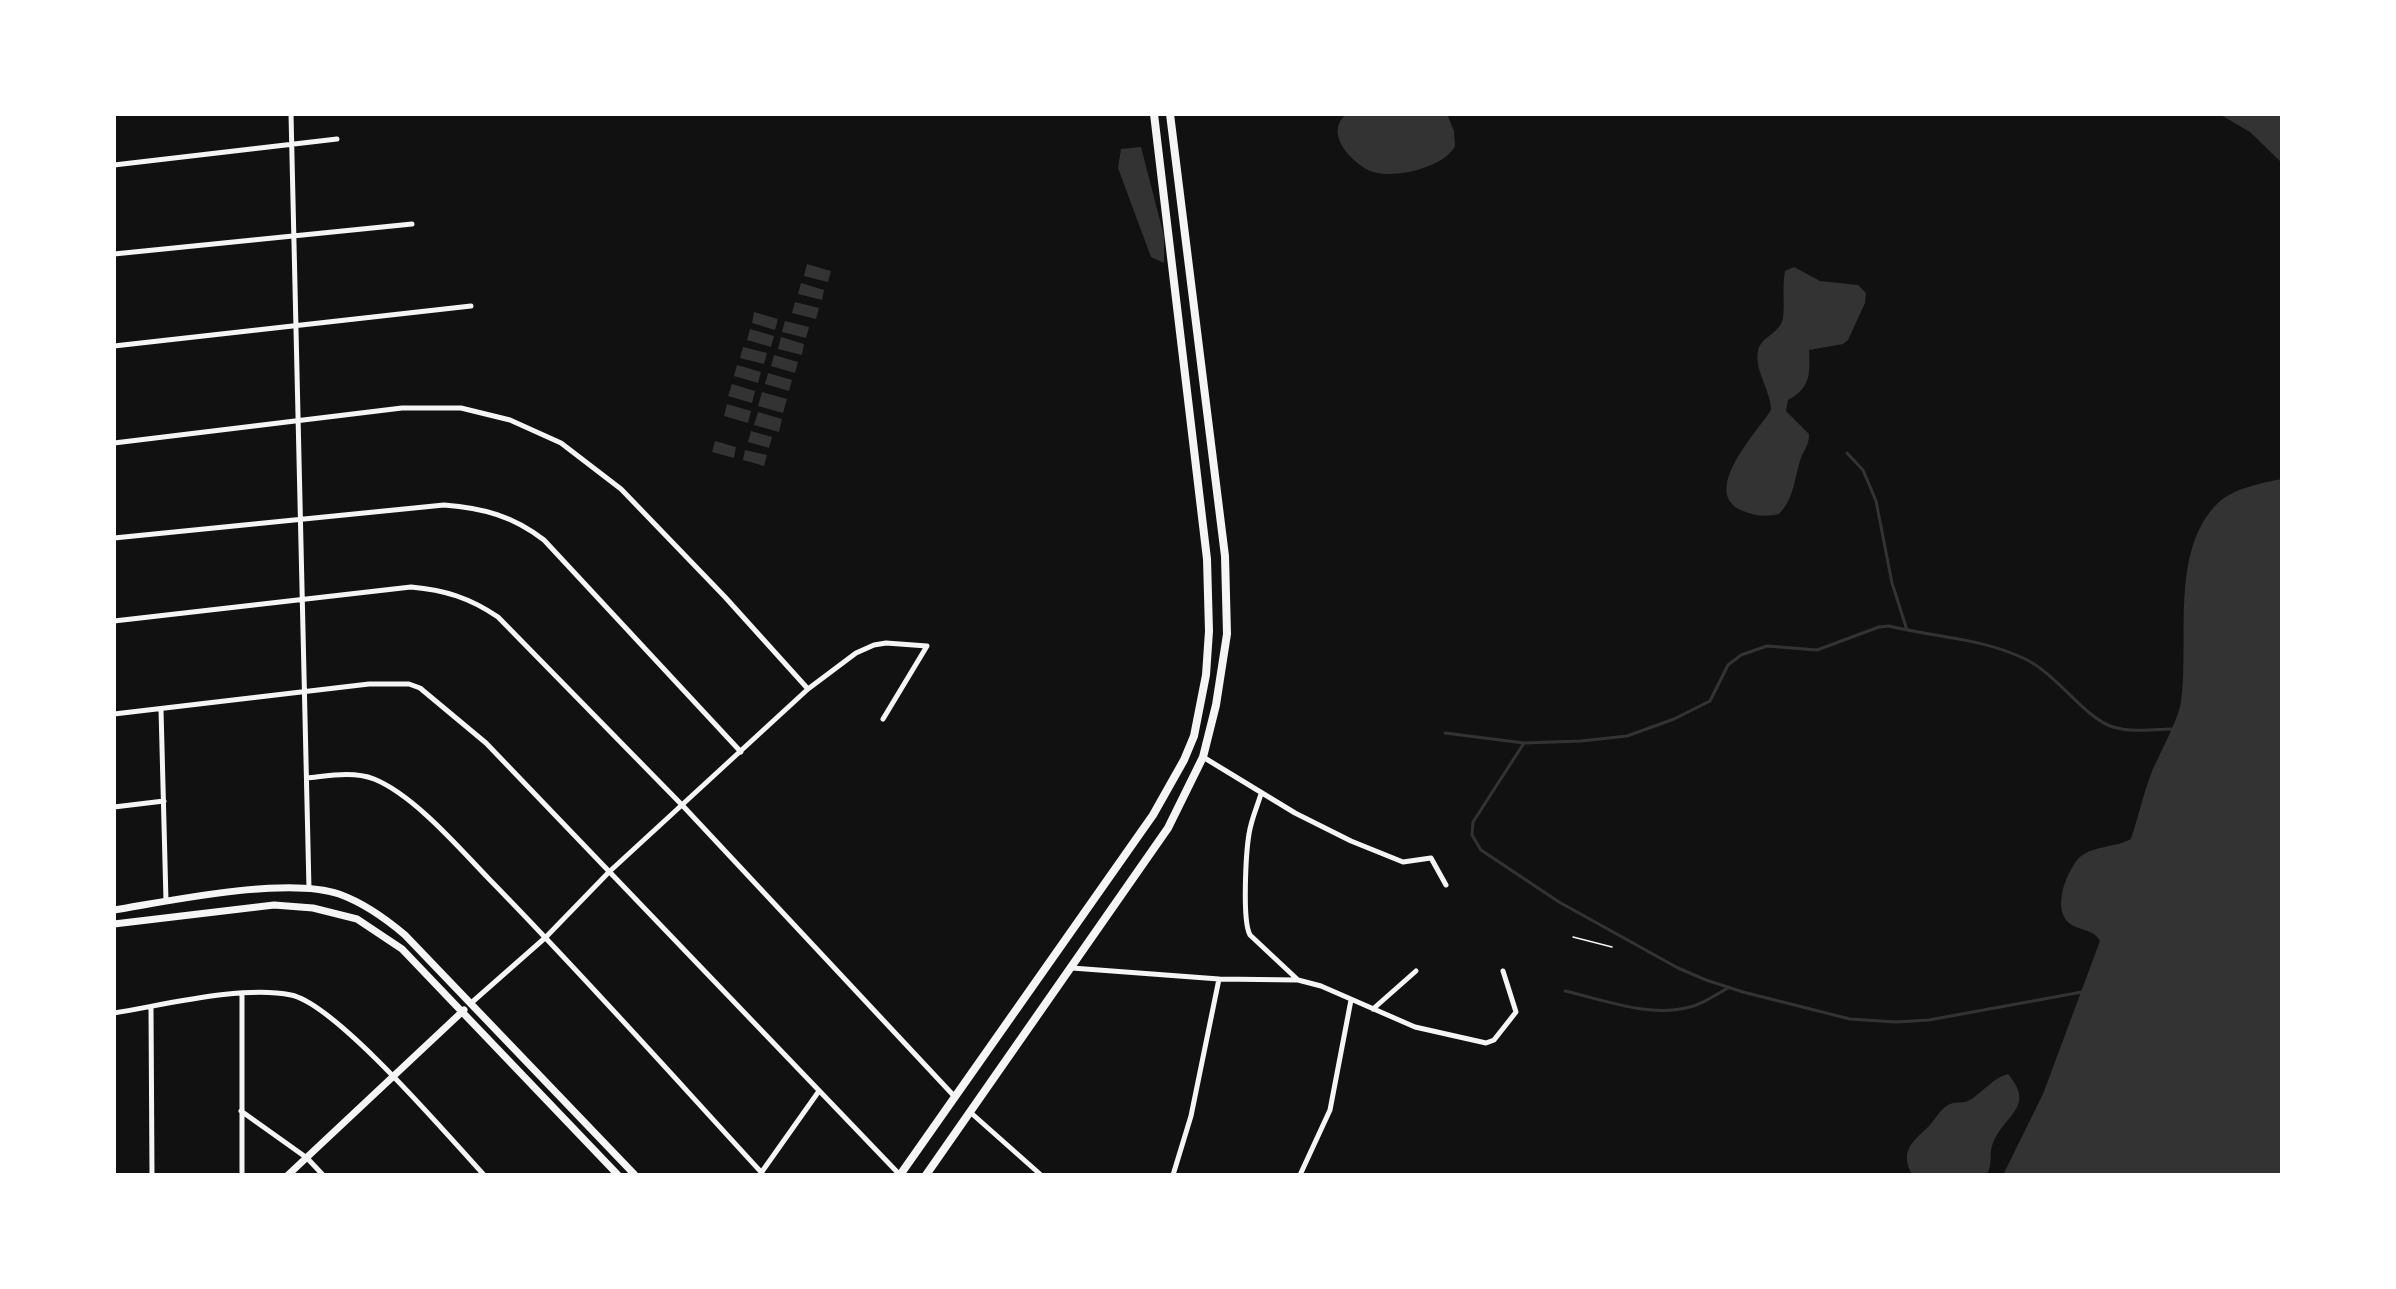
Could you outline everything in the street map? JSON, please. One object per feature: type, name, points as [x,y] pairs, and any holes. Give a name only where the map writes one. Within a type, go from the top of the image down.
[{"type":"main road","points":[[900,1175],[1153,815],[1194,736],[1202,698],[1209,631],[1207,559],[1154,114]]},
{"type":"main road","points":[[926,1175],[1168,828],[1203,757],[1225,663],[1227,634],[1225,556],[1170,114]]},
{"type":"street","points":[[291,114],[309,889]]},
{"type":"street","points":[[114,165],[337,139]]},
{"type":"street","points":[[114,254],[412,224]]},
{"type":"street","points":[[114,346],[471,306]]},
{"type":"street","points":[[114,443],[402,408],[461,408],[510,420],[561,443],[621,489],[725,597],[808,689]]},
{"type":"street","points":[[114,538],[444,505],[477,508],[527,527],[544,540],[741,752]]},
{"type":"street","points":[[114,621],[411,587],[448,592],[472,600],[498,617],[683,806],[795,929],[955,1097]]},
{"type":"street","points":[[470,1004],[546,937],[609,872],[808,689],[856,653],[874,645],[886,643],[927,646],[883,719]]},
{"type":"street","points":[[114,714],[369,684],[409,684],[420,688],[486,743],[900,1175]]},
{"type":"street","points":[[161,709],[166,901]]},
{"type":"street","points":[[1203,757],[1262,794],[1351,841],[1403,862],[1431,858],[1446,885]]},
{"type":"street","points":[[306,778],[359,776],[387,786],[405,798],[448,837],[546,937],[761,1174],[819,1091]]},
{"type":"street","points":[[1262,794],[1248,841],[1247,929],[1250,935],[1298,980]]},
{"type":"street","points":[[114,807],[164,801]]},
{"type":"street","points":[[114,910],[234,892],[309,889],[337,893],[377,912],[405,935],[634,1175]]},
{"type":"street","points":[[114,924],[274,905],[338,913],[357,919],[389,939],[464,1010],[618,1175]]},
{"type":"street","points":[[1072,968],[1219,979],[1298,980],[1321,986],[1415,1027],[1490,1042],[1516,1012],[1503,971]]},
{"type":"street","points":[[1373,1009],[1416,971]]},
{"type":"street","points":[[1173,1175],[1191,1116],[1219,979]]},
{"type":"street","points":[[242,994],[242,1175]]},
{"type":"street","points":[[114,1013],[242,994],[281,994],[304,999],[321,1010],[393,1076],[484,1175]]},
{"type":"street","points":[[1300,1175],[1330,1110],[1351,1000]]},
{"type":"street","points":[[151,1007],[152,1175]]},
{"type":"street","points":[[288,1175],[464,1010]]},
{"type":"street","points":[[241,1111],[307,1158],[323,1175]]},
{"type":"street","points":[[970,1112],[1041,1175]]},
{"type":"path","points":[[1573,937],[1612,947]]},
{"type":"shaded area","points":[[1346,114],[1447,114],[1454,131],[1455,146],[1440,161],[1415,171],[1375,173],[1359,164],[1341,144],[1338,129],[1340,121]]},
{"type":"shaded area","points":[[2219,114],[2282,114],[2282,163],[2250,132]]},
{"type":"shaded area","points":[[1141,147],[1164,236],[1164,263],[1151,257],[1118,168],[1121,149]]},
{"type":"shaded area","points":[[807,264],[831,271],[828,282],[804,276]]},
{"type":"shaded area","points":[[1794,267],[1820,281],[1858,285],[1866,293],[1865,303],[1848,340],[1843,344],[1809,350],[1808,379],[1801,390],[1788,400],[1786,411],[1809,434],[1791,495],[1779,514],[1756,515],[1743,511],[1731,502],[1727,491],[1729,477],[1745,446],[1771,410],[1758,366],[1758,351],[1762,342],[1781,323],[1784,312],[1785,271]]},
{"type":"shaded area","points":[[801,283],[824,290],[822,300],[798,294]]},
{"type":"shaded area","points":[[795,302],[819,308],[816,319],[792,313]]},
{"type":"shaded area","points":[[754,312],[778,319],[775,330],[752,323]]},
{"type":"shaded area","points":[[785,321],[809,327],[806,338],[782,332]]},
{"type":"shaded area","points":[[750,329],[774,336],[771,347],[747,340]]},
{"type":"shaded area","points":[[781,337],[804,344],[802,355],[778,349]]},
{"type":"shaded area","points":[[743,347],[767,353],[764,364],[740,358]]},
{"type":"shaded area","points":[[774,355],[798,362],[795,373],[771,366]]},
{"type":"shaded area","points":[[737,365],[761,372],[758,383],[734,376]]},
{"type":"shaded area","points":[[768,373],[792,380],[789,391],[765,384]]},
{"type":"shaded area","points":[[732,384],[755,391],[752,403],[728,396]]},
{"type":"shaded area","points":[[762,392],[787,399],[783,413],[758,406]]},
{"type":"shaded area","points":[[727,404],[751,411],[748,423],[724,416]]},
{"type":"shaded area","points":[[758,412],[782,419],[779,432],[754,425]]},
{"type":"shaded area","points":[[751,431],[772,437],[769,448],[748,442]]},
{"type":"shaded area","points":[[715,441],[736,447],[734,458],[712,452]]},
{"type":"shaded area","points":[[745,450],[767,455],[764,466],[743,460]]},
{"type":"shaded area","points":[[2282,479],[2282,1175],[2003,1175],[2043,1094],[2100,941],[2094,934],[2069,923],[2064,917],[2061,900],[2065,882],[2073,865],[2083,854],[2131,839],[2145,790],[2179,710],[2183,678],[2184,598],[2193,546],[2203,523],[2218,503],[2232,493]]},
{"type":"shaded area","points":[[2008,1074],[2016,1085],[2019,1103],[1993,1143],[1990,1167],[1986,1175],[1912,1175],[1907,1160],[1909,1149],[1942,1110],[1948,1105],[1970,1100],[1993,1082]]},
{"type":"waterway","points":[[1847,453],[1863,470],[1876,501],[1892,583],[1907,630]]},
{"type":"waterway","points":[[1445,733],[1524,743],[1581,741],[1627,736],[1674,719],[1710,701],[1728,665],[1741,655],[1767,646],[1817,650],[1879,627],[1889,626],[1974,642],[2023,658],[2047,674],[2091,715],[2113,727],[2135,730],[2172,729]]},
{"type":"waterway","points":[[1524,743],[1473,822],[1472,835],[1481,850],[1559,902],[1678,968],[1743,992],[1850,1019],[1896,1022],[1929,1020],[2082,992]]},
{"type":"waterway","points":[[1565,991],[1643,1009],[1675,1010],[1695,1006],[1728,988]]}]
